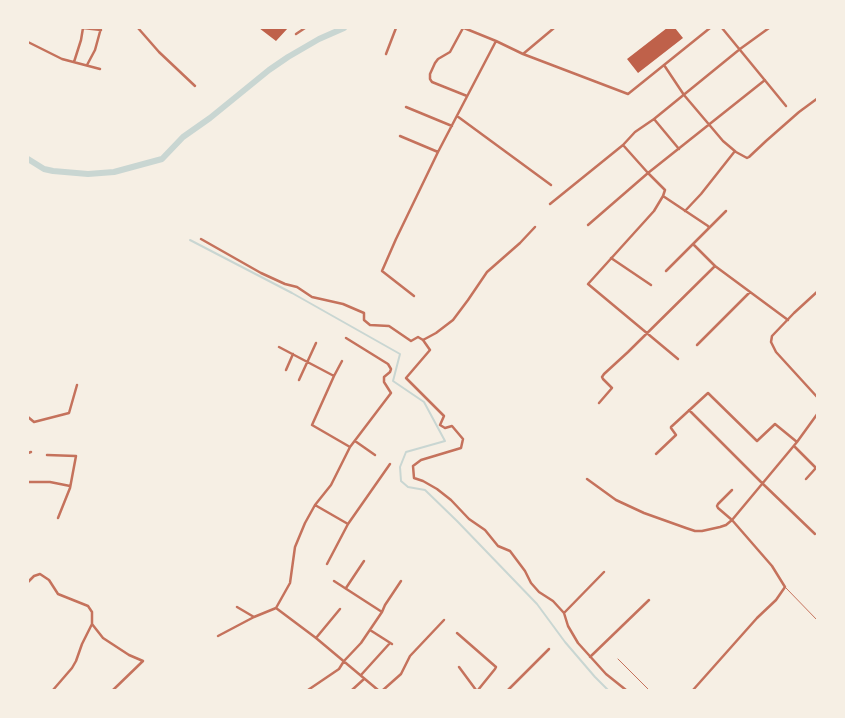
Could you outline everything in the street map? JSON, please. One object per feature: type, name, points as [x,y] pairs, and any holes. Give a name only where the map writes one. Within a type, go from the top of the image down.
[{"type":"street","points":[[74,62],[83,28],[101,29],[95,50],[87,65]]},
{"type":"street","points":[[138,28],[159,52],[195,86]]},
{"type":"street","points":[[296,34],[305,28]]},
{"type":"street","points":[[386,54],[396,28]]},
{"type":"street","points":[[468,96],[432,82],[430,79],[435,63],[450,52],[463,28],[523,54],[628,94],[710,28]]},
{"type":"street","points":[[523,54],[554,28]]},
{"type":"street","points":[[722,28],[786,106]]},
{"type":"street","points":[[550,204],[623,145],[635,132],[769,28]]},
{"type":"street","points":[[414,296],[382,272],[438,152],[496,41]]},
{"type":"street","points":[[28,42],[62,59],[100,69]]},
{"type":"street","points":[[664,65],[684,95],[723,141],[747,158],[798,112],[818,98]]},
{"type":"street","points":[[588,225],[648,173],[765,80]]},
{"type":"street","points":[[406,107],[452,126]]},
{"type":"street","points":[[457,116],[551,185]]},
{"type":"street","points":[[654,119],[679,149]]},
{"type":"street","points":[[400,136],[438,152]]},
{"type":"street","points":[[623,145],[665,190],[654,211],[588,284],[678,358]]},
{"type":"street","points":[[685,211],[735,151]]},
{"type":"street","points":[[663,196],[709,228]]},
{"type":"street","points":[[666,271],[726,211]]},
{"type":"street","points":[[423,340],[453,320],[487,272],[535,227]]},
{"type":"street","points":[[201,240],[261,274],[297,287],[312,297],[343,304],[364,313],[364,320],[370,325],[389,326],[411,341],[418,337],[423,340],[430,350],[406,378],[444,416],[440,425],[444,428],[452,426],[463,439],[461,448],[421,460],[413,466],[414,478],[438,489],[469,519],[486,530],[498,546],[510,552],[525,571],[531,583],[539,592],[554,601],[564,613],[568,626],[578,643],[606,674],[626,690]]},
{"type":"street","points":[[692,244],[715,266],[788,320]]},
{"type":"street","points":[[611,258],[651,285]]},
{"type":"street","points":[[600,403],[612,388],[603,379],[603,375],[715,266]]},
{"type":"street","points":[[818,291],[772,336],[771,342],[776,352],[818,398]]},
{"type":"street","points":[[696,345],[750,292]]},
{"type":"street","points":[[218,636],[276,608],[290,583],[295,547],[305,523],[331,484],[350,447],[391,393],[384,382],[384,377],[391,369],[388,364],[346,338]]},
{"type":"street","points":[[299,380],[316,342]]},
{"type":"street","points":[[279,347],[334,376]]},
{"type":"street","points":[[286,370],[293,354]]},
{"type":"street","points":[[342,361],[312,425],[350,447]]},
{"type":"street","points":[[28,416],[34,422],[69,413],[77,385]]},
{"type":"street","points":[[656,454],[676,435],[671,427],[708,393],[757,442],[774,424],[798,442]]},
{"type":"street","points":[[689,410],[762,484],[815,534]]},
{"type":"street","points":[[587,479],[616,500],[644,513],[695,531],[711,530],[726,525],[732,520],[798,442],[818,413]]},
{"type":"street","points":[[355,441],[374,455]]},
{"type":"street","points":[[794,446],[815,466],[815,469],[806,479]]},
{"type":"street","points":[[47,455],[76,456],[70,486],[58,518]]},
{"type":"street","points":[[327,564],[348,524],[390,464]]},
{"type":"street","points":[[29,482],[50,482],[70,486]]},
{"type":"street","points":[[693,690],[757,618],[776,600],[785,587],[772,566],[732,520],[718,508],[718,504],[732,490]]},
{"type":"street","points":[[315,506],[348,524]]},
{"type":"street","points":[[346,588],[364,561]]},
{"type":"street","points":[[564,613],[604,572]]},
{"type":"street","points":[[28,582],[34,576],[40,574],[49,580],[58,594],[88,606],[92,612],[92,624],[76,661],[53,690]]},
{"type":"street","points":[[334,581],[382,612]]},
{"type":"street","points":[[308,690],[339,669],[361,643],[401,581]]},
{"type":"street","points":[[590,657],[649,600]]},
{"type":"street","points":[[237,607],[254,617]]},
{"type":"street","points":[[276,608],[316,638],[378,690]]},
{"type":"street","points":[[316,638],[340,609]]},
{"type":"street","points":[[383,690],[401,674],[410,656],[444,620]]},
{"type":"street","points":[[92,624],[103,638],[143,661],[113,690]]},
{"type":"street","points":[[361,675],[391,644],[370,630]]},
{"type":"street","points":[[457,633],[496,667],[477,690],[459,667]]},
{"type":"street","points":[[508,690],[549,649]]},
{"type":"street","points":[[352,690],[364,679]]},
{"type":"lane","points":[[785,587],[818,621]]},
{"type":"lane","points":[[618,660],[649,690]]},
{"type":"building","points":[[259,28],[288,28],[276,41]]},
{"type":"building","points":[[667,28],[675,28],[683,38],[638,73],[627,59]]},
{"type":"waterway","points":[[28,159],[44,169],[88,174],[114,172],[162,159],[183,137],[210,118],[269,70],[319,39],[344,28]]},
{"type":"waterway","points":[[190,240],[292,293],[400,354],[393,381],[424,402],[445,441],[406,452],[400,467],[401,481],[408,487],[425,490],[457,521],[537,604],[565,642],[608,690]]}]
